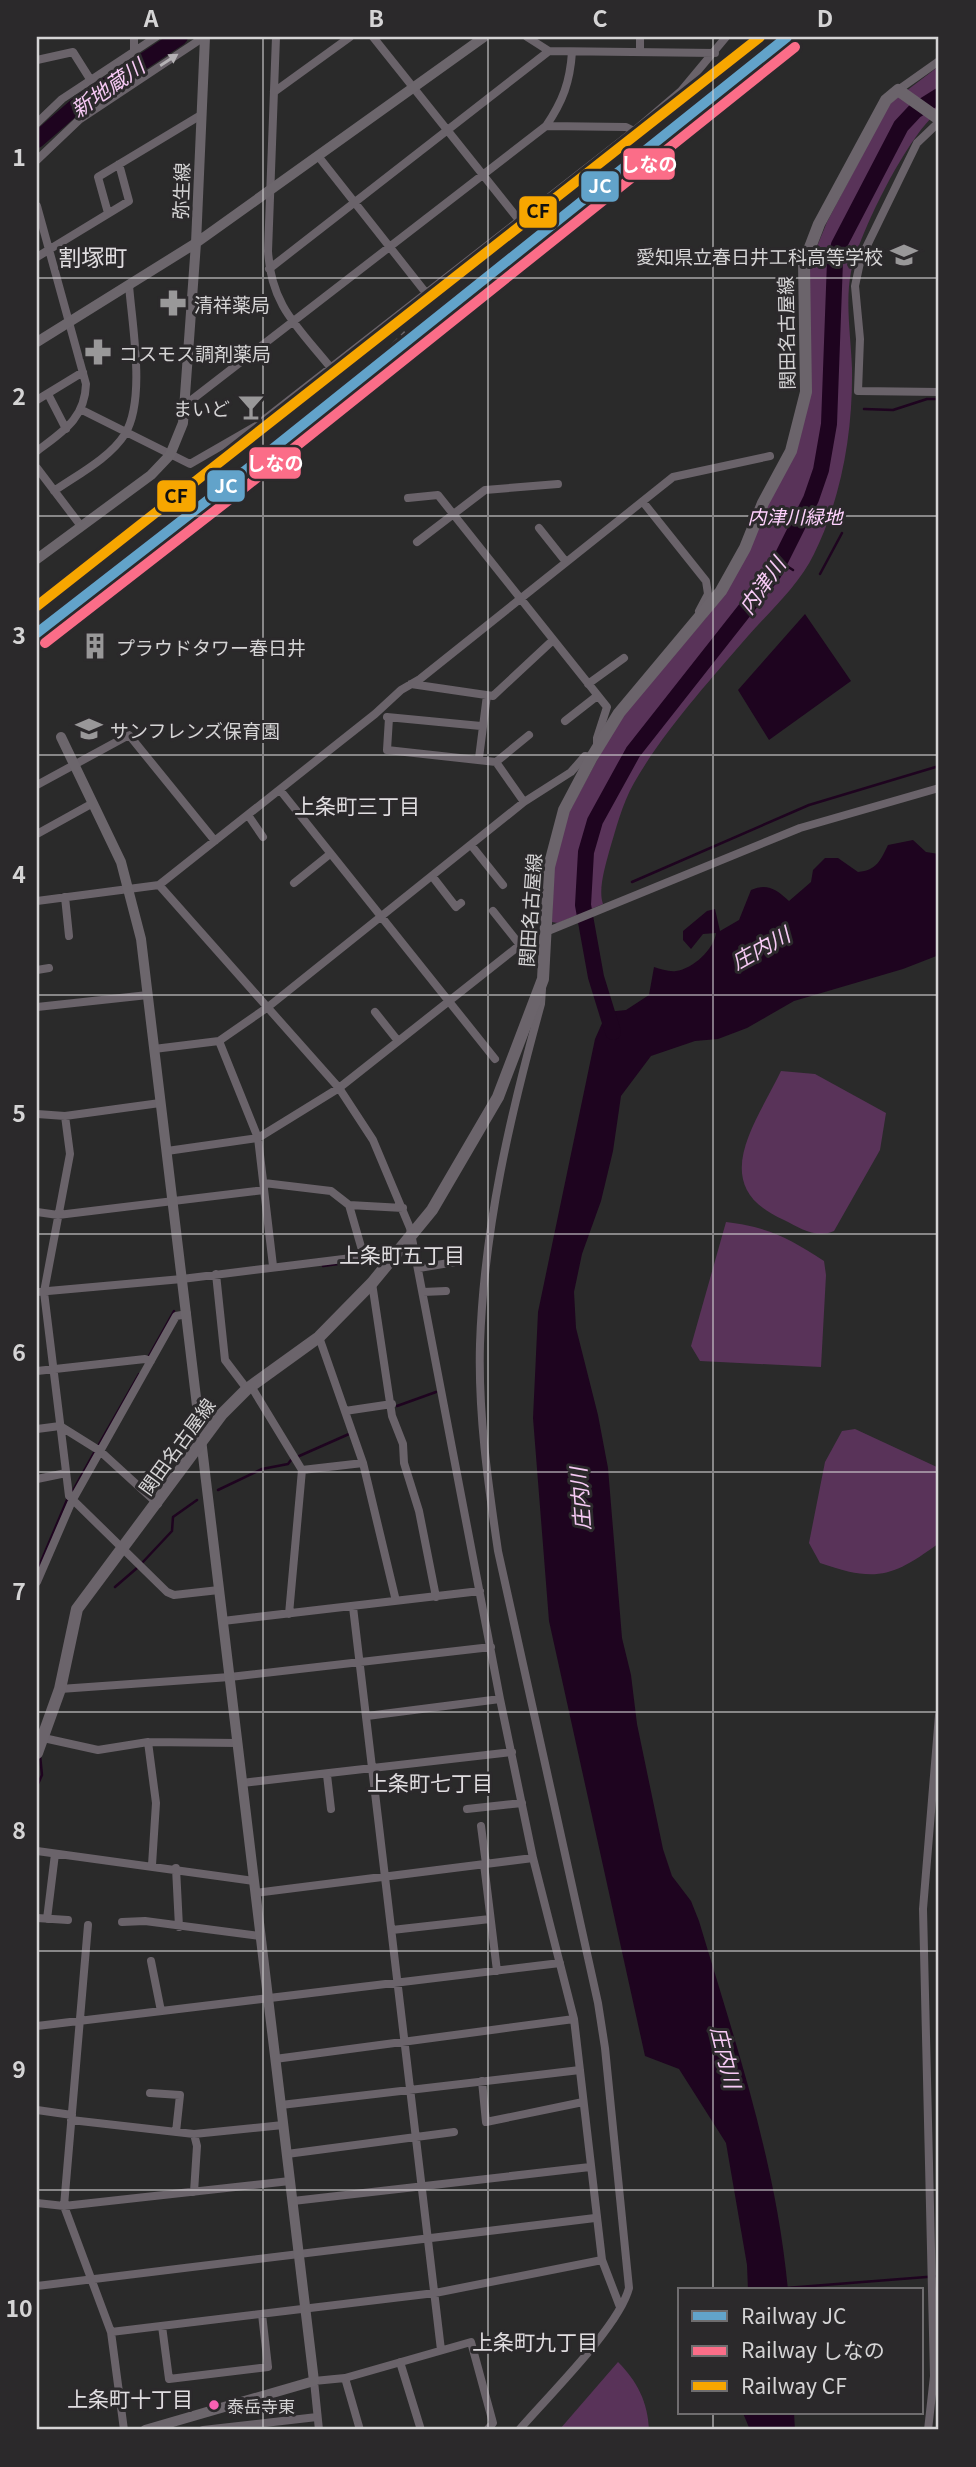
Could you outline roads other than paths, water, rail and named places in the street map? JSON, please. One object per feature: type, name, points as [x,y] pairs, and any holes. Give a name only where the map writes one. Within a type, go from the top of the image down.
[{"type":"main road","points":[[901,92],[938,119]]},
{"type":"main road","name":"関田名古屋線","points":[[37,1753],[40,1737],[60,1689],[77,1609],[158,1504],[222,1414],[249,1388],[319,1337],[372,1283],[411,1237],[432,1210],[498,1097],[543,979],[548,931],[549,867],[564,810],[594,752],[634,694],[688,633],[735,568],[763,503],[795,440],[806,381],[804,263],[820,224],[886,100],[901,92]]},
{"type":"street","points":[[134,37],[134,51]]},
{"type":"street","points":[[37,123],[90,79],[156,37]]},
{"type":"street","points":[[37,160],[79,120],[205,37]]},
{"type":"street","name":"弥生線","points":[[37,342],[196,243],[205,37]]},
{"type":"street","points":[[276,37],[270,191],[271,286],[293,321],[331,369]]},
{"type":"street","points":[[274,92],[350,37]]},
{"type":"street","points":[[373,37],[519,219]]},
{"type":"street","points":[[37,559],[150,475],[170,455],[179,437],[186,405],[196,243],[484,37]]},
{"type":"street","points":[[527,37],[549,51],[715,53]]},
{"type":"street","points":[[640,37],[640,51]]},
{"type":"street","points":[[82,410],[190,464],[204,457],[256,426],[634,131],[681,91],[726,37]]},
{"type":"street","points":[[269,270],[549,51]]},
{"type":"street","points":[[37,60],[73,52],[90,79]]},
{"type":"street","points":[[186,405],[546,126],[562,104],[570,79],[572,52]]},
{"type":"street","points":[[901,92],[939,61]]},
{"type":"street","points":[[108,213],[99,177],[201,115]]},
{"type":"street","points":[[938,119],[917,144],[861,258],[855,286],[860,339],[858,391],[939,392]]},
{"type":"street","points":[[546,126],[612,127],[634,131]]},
{"type":"street","points":[[318,156],[426,293]]},
{"type":"street","points":[[37,257],[129,201],[119,164]]},
{"type":"street","points":[[37,206],[86,384],[82,410],[66,429],[37,451]]},
{"type":"street","points":[[54,491],[108,452],[126,433],[136,395],[129,285]]},
{"type":"street","points":[[37,400],[83,372]]},
{"type":"street","points":[[48,394],[66,429]]},
{"type":"street","points":[[37,901],[159,885],[673,477],[770,456]]},
{"type":"street","points":[[37,467],[81,526]]},
{"type":"street","points":[[417,542],[485,490],[558,484]]},
{"type":"street","points":[[155,1049],[219,1041],[268,1007],[524,802],[571,772],[584,756],[594,752],[607,707],[438,495],[408,498]]},
{"type":"street","points":[[643,502],[706,581],[708,594],[688,633]]},
{"type":"street","points":[[539,528],[566,562]]},
{"type":"street","points":[[411,684],[493,695],[552,641]]},
{"type":"street","points":[[588,684],[624,658]]},
{"type":"street","points":[[479,758],[487,695]]},
{"type":"street","points":[[565,721],[597,696]]},
{"type":"street","points":[[375,714],[389,718],[481,726]]},
{"type":"street","points":[[389,718],[387,750],[479,758],[496,762],[524,802]]},
{"type":"street","points":[[37,785],[130,735],[215,841]]},
{"type":"street","points":[[496,762],[529,735]]},
{"type":"street","points":[[61,737],[130,889],[141,939],[319,2430]]},
{"type":"street","points":[[548,931],[800,828],[939,788]]},
{"type":"street","points":[[280,790],[495,1059]]},
{"type":"street","points":[[37,834],[93,803]]},
{"type":"street","points":[[248,815],[263,837]]},
{"type":"street","points":[[471,845],[503,885]]},
{"type":"street","points":[[294,883],[330,854]]},
{"type":"street","points":[[432,876],[456,907],[461,903]]},
{"type":"street","points":[[159,885],[339,1088],[373,1140],[403,1208],[419,1268],[500,1699],[533,1858],[574,2019],[595,2218],[602,2260],[620,2307]]},
{"type":"street","points":[[65,897],[69,936]]},
{"type":"street","points":[[167,1151],[258,1138],[339,1088],[520,944],[493,911]]},
{"type":"street","points":[[37,970],[49,968]]},
{"type":"street","points":[[519,2430],[605,2329],[629,2288],[605,2048],[498,1551],[488,1486],[482,1408],[483,1281],[496,1185],[513,1105],[541,1004],[543,979]]},
{"type":"street","points":[[37,1007],[148,995]]},
{"type":"street","points":[[375,1012],[398,1041]]},
{"type":"street","points":[[219,1041],[258,1138],[274,1266]]},
{"type":"street","points":[[37,1114],[65,1116],[160,1103]]},
{"type":"street","points":[[65,1116],[70,1154],[46,1282],[41,1292],[72,1502],[174,1595],[219,1590]]},
{"type":"street","points":[[37,1212],[58,1215],[173,1202],[264,1186],[331,1191],[349,1205],[403,1208]]},
{"type":"street","points":[[349,1205],[364,1257]]},
{"type":"street","points":[[41,1292],[394,1255]]},
{"type":"street","points":[[419,1268],[455,1262]]},
{"type":"street","points":[[216,1274],[225,1360],[249,1388],[302,1470],[289,1614]]},
{"type":"street","points":[[37,1278],[46,1282]]},
{"type":"street","points":[[372,1283],[392,1416],[403,1444],[404,1463],[419,1511],[436,1597]]},
{"type":"street","points":[[423,1292],[446,1291]]},
{"type":"street","points":[[37,1582],[72,1502],[150,1361],[176,1316],[187,1314]]},
{"type":"street","points":[[319,1337],[363,1463],[396,1601]]},
{"type":"street","points":[[37,1371],[145,1359],[150,1361]]},
{"type":"street","points":[[345,1411],[392,1404]]},
{"type":"street","points":[[37,1429],[60,1426],[100,1451],[158,1504]]},
{"type":"street","points":[[302,1470],[363,1463]]},
{"type":"street","points":[[37,1479],[66,1473]]},
{"type":"street","points":[[223,1621],[480,1591]]},
{"type":"street","points":[[353,1606],[441,2350]]},
{"type":"street","points":[[60,1689],[230,1678],[491,1647]]},
{"type":"street","points":[[367,1716],[500,1699]]},
{"type":"street","points":[[928,2430],[934,2376],[923,1909],[939,1715]]},
{"type":"street","points":[[40,1737],[98,1750],[148,1742],[237,1743]]},
{"type":"street","points":[[148,1742],[156,1803],[152,1865]]},
{"type":"street","points":[[242,1783],[512,1752]]},
{"type":"street","points":[[327,1775],[331,1809]]},
{"type":"street","points":[[467,1810],[522,1803]]},
{"type":"street","points":[[481,1826],[497,1971]]},
{"type":"street","points":[[37,1851],[176,1868],[254,1881]]},
{"type":"street","points":[[47,1919],[55,1854]]},
{"type":"street","points":[[255,1893],[533,1858]]},
{"type":"street","points":[[176,1868],[180,1927]]},
{"type":"street","points":[[37,1918],[68,1920]]},
{"type":"street","points":[[392,1930],[491,1919]]},
{"type":"street","points":[[122,1922],[145,1921],[260,1936]]},
{"type":"street","points":[[88,1924],[64,2206],[111,2332],[124,2430]]},
{"type":"street","points":[[151,1961],[161,2011]]},
{"type":"street","points":[[37,2026],[560,1963]]},
{"type":"street","points":[[275,2059],[574,2019]]},
{"type":"street","points":[[281,2105],[580,2070]]},
{"type":"street","points":[[482,2081],[486,2122],[583,2102]]},
{"type":"street","points":[[150,2093],[180,2095],[176,2132]]},
{"type":"street","points":[[37,2110],[71,2118],[194,2134],[283,2125]]},
{"type":"street","points":[[287,2154],[454,2132]]},
{"type":"street","points":[[194,2134],[197,2146],[194,2192]]},
{"type":"street","points":[[293,2201],[590,2167]]},
{"type":"street","points":[[37,2203],[64,2206],[290,2180]]},
{"type":"street","points":[[37,2286],[595,2218]]},
{"type":"street","points":[[111,2332],[435,2293],[602,2260]]},
{"type":"street","points":[[162,2326],[169,2379],[244,2370],[268,2367],[262,2314]]},
{"type":"street","points":[[145,2430],[314,2381],[345,2378],[471,2342],[494,2423],[487,2430]]},
{"type":"street","points":[[400,2362],[421,2430]]},
{"type":"street","points":[[345,2378],[360,2430]]},
{"type":"street","points":[[196,2416],[203,2430],[317,2417]]},
{"type":"water","points":[[805,614],[851,681],[769,740],[738,690]]},
{"type":"water","name":"庄内川","points":[[913,840],[926,852],[939,854],[939,955],[903,969],[794,1001],[747,1028],[718,1039],[695,1041],[651,1056],[621,1096],[613,1151],[601,1201],[582,1254],[574,1292],[576,1328],[608,1468],[622,1638],[663,1849],[672,1876],[691,1901],[699,1921],[753,2104],[774,2195],[788,2288],[748,2288],[747,2265],[726,2143],[679,2069],[645,2056],[549,1621],[533,1418],[538,1312],[595,1039],[607,1012],[626,1010],[649,995],[654,967],[676,971],[702,957],[716,933],[703,934],[691,949],[683,940],[683,931],[707,911],[715,909],[720,931],[739,920],[751,890],[771,888],[789,901],[811,882],[813,870],[825,858],[838,858],[858,872],[864,871],[877,864],[888,845]]},
{"type":"water","points":[[743,2414],[794,2414],[795,2430],[750,2430]]},
{"type":"waterway","name":"新地蔵川","points":[[37,140],[76,106],[180,37]]},
{"type":"waterway","name":"内津川","points":[[613,1032],[596,977],[583,905],[586,852],[595,821],[633,752],[774,573],[811,499],[821,470],[829,424],[835,261],[839,245],[901,126],[915,111],[939,96]]},
{"type":"waterway","points":[[864,409],[893,410],[927,399],[939,399]]},
{"type":"waterway","points":[[820,574],[842,533]]},
{"type":"waterway","points":[[779,561],[793,570]]},
{"type":"waterway","points":[[632,882],[809,805],[939,766]]},
{"type":"waterway","points":[[323,1266],[375,1259]]},
{"type":"waterway","points":[[149,1356],[174,1311]]},
{"type":"waterway","points":[[98,1446],[139,1374]]},
{"type":"waterway","points":[[397,1406],[436,1392]]},
{"type":"waterway","points":[[297,1457],[349,1434]]},
{"type":"waterway","points":[[71,1494],[95,1451]]},
{"type":"waterway","points":[[218,1490],[262,1469],[288,1464],[291,1460]]},
{"type":"waterway","points":[[37,1571],[67,1500]]},
{"type":"waterway","points":[[142,1563],[172,1531],[173,1517],[197,1500]]},
{"type":"waterway","points":[[115,1587],[137,1568]]},
{"type":"waterway","points":[[37,1786],[42,1775],[40,1755]]},
{"type":"waterway","points":[[786,2288],[939,2276]]},
{"type":"railway","points":[[359,378],[405,332]]},
{"type":"rail line","name":"CF","points":[[37,606],[760,37]]},
{"type":"rail line","name":"JC","points":[[37,633],[226,486],[787,37]]},
{"type":"rail line","name":"しなの","points":[[45,643],[234,496],[795,47]]},
{"type":"place","name":"愛知県立春日井工科高等学校","points":[[904,255]]},
{"type":"place","name":"清祥薬局","points":[[173,303]]},
{"type":"place","name":"コスモス調剤薬局","points":[[98,352]]},
{"type":"place","name":"まいど","points":[[251,407]]},
{"type":"place","name":"プラウドタワー春日井","points":[[95,646]]},
{"type":"place","name":"サンフレンズ保育園","points":[[89,729]]},
{"type":"place","name":"泰岳寺東","points":[[214,2405]]},
{"type":"district","name":"割塚町","points":[[93,256]]},
{"type":"district","name":"上条町三丁目","points":[[357,805]]},
{"type":"district","name":"上条町五丁目","points":[[402,1254]]},
{"type":"district","name":"上条町七丁目","points":[[430,1782]]},
{"type":"district","name":"上条町九丁目","points":[[535,2341]]},
{"type":"district","name":"上条町十丁目","points":[[130,2398]]},
{"type":"park label","name":"内津川緑地","points":[[795,515]]}]
